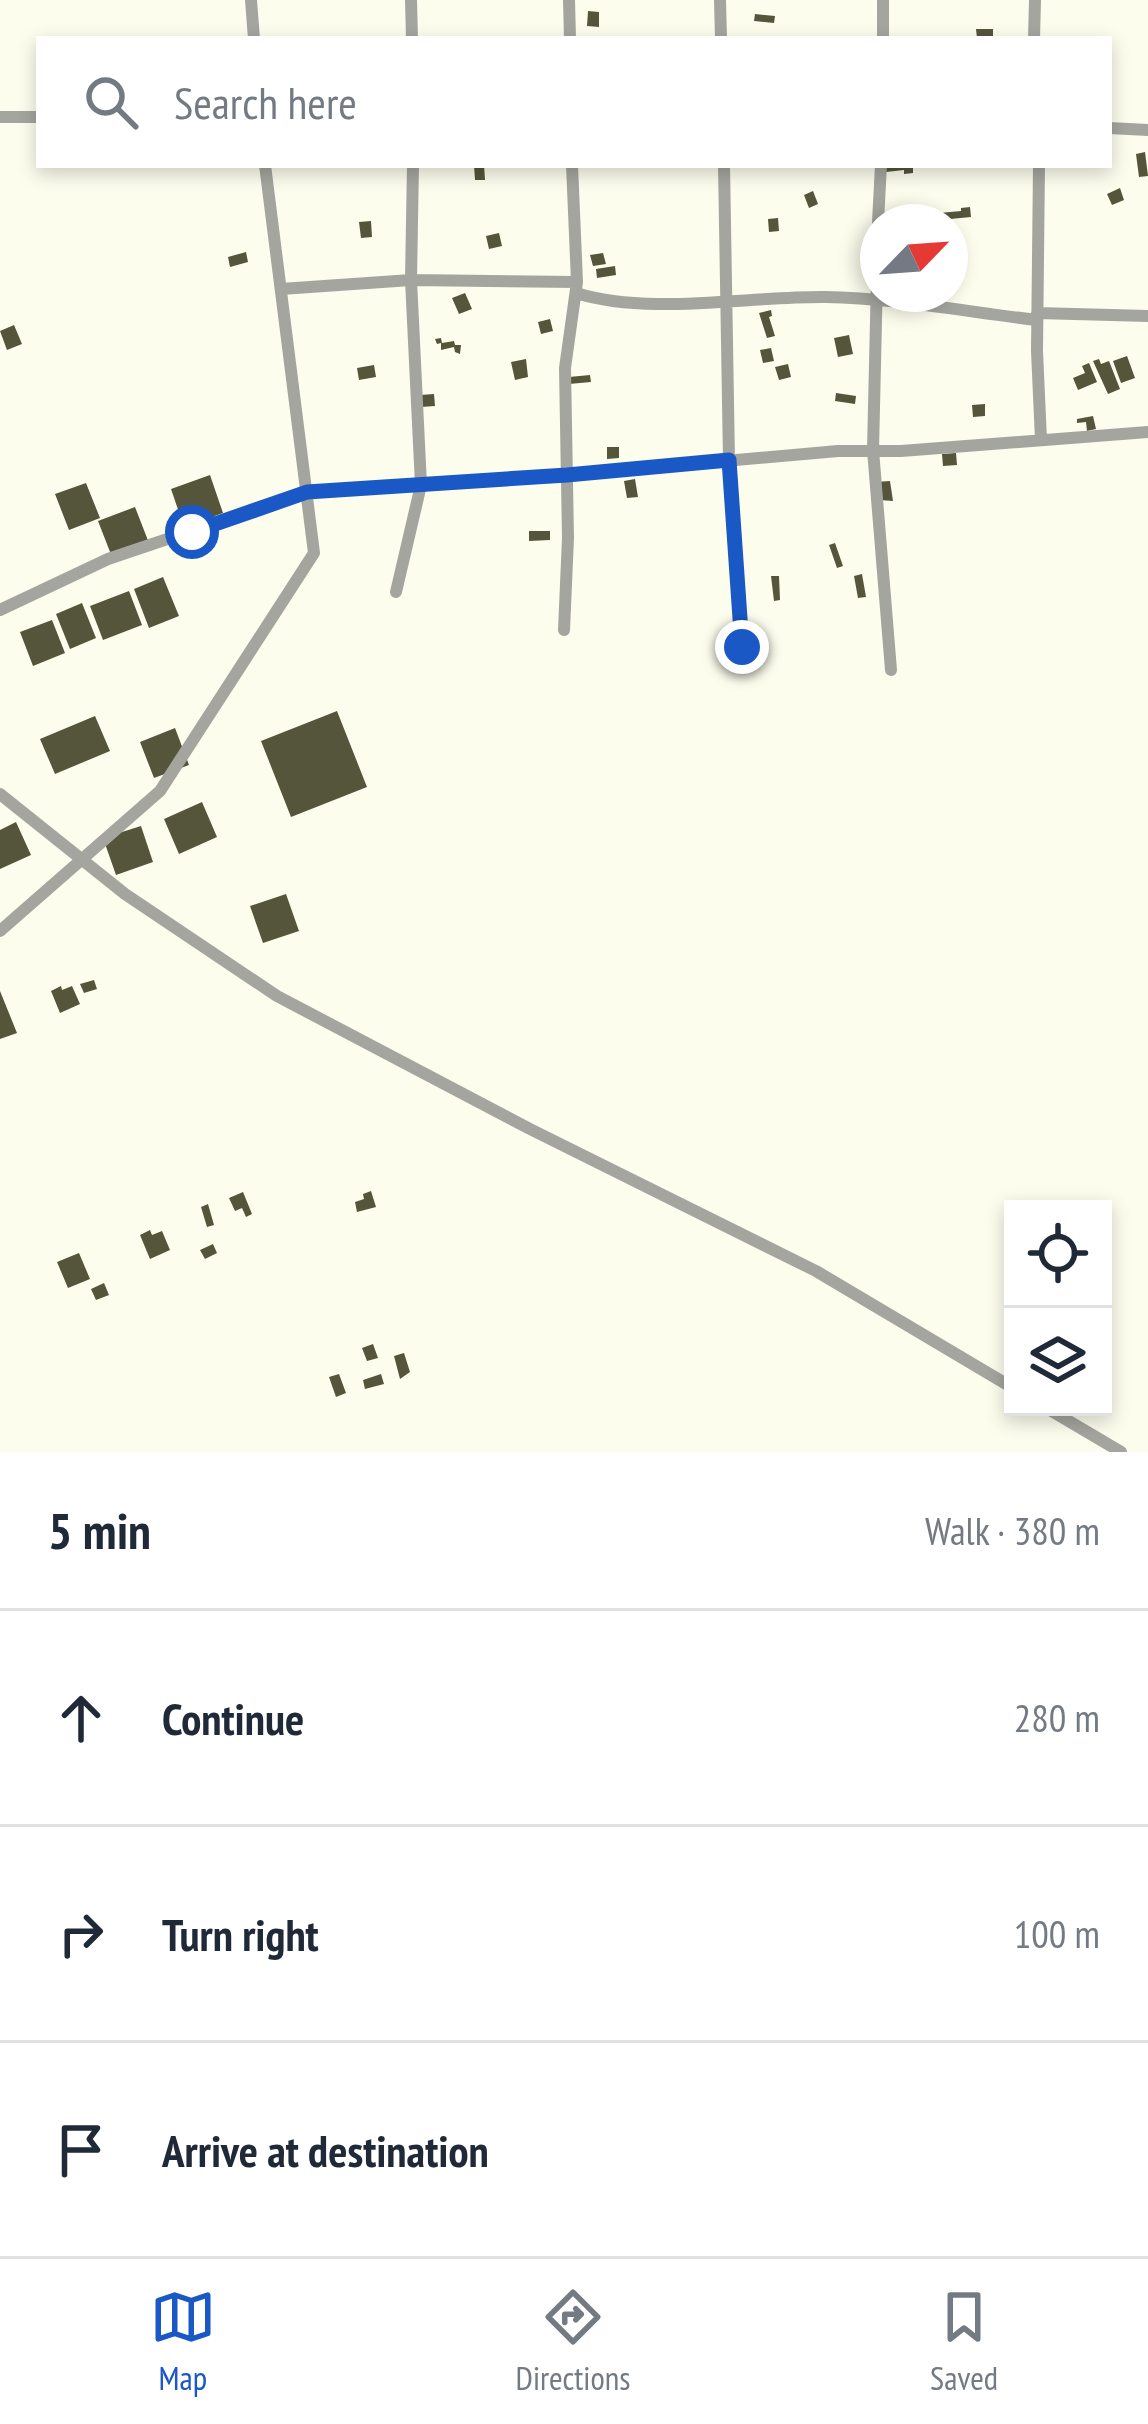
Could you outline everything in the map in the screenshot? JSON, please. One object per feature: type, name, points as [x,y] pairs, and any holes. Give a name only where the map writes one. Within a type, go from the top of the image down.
[{"type":"street","points":[[251,0],[254,36]]},
{"type":"street","points":[[411,0],[412,36]]},
{"type":"street","points":[[569,0],[570,36]]},
{"type":"street","points":[[720,0],[721,36]]},
{"type":"street","points":[[883,0],[883,36]]},
{"type":"street","points":[[1034,36],[1035,0]]},
{"type":"street","points":[[0,117],[36,117]]},
{"type":"street","points":[[1112,128],[1148,130]]},
{"type":"street","points":[[0,931],[160,790],[314,553],[265,168]]},
{"type":"street","points":[[396,592],[421,485],[411,280],[413,168]]},
{"type":"street","points":[[564,630],[568,563],[565,368],[576,288],[572,168]]},
{"type":"street","points":[[724,168],[729,460],[742,647]]},
{"type":"street","points":[[879,204],[880,168]]},
{"type":"street","points":[[1039,168],[1041,440]]},
{"type":"street","points":[[281,289],[411,280],[576,288],[618,302],[860,299]]},
{"type":"street","points":[[968,309],[1037,317],[1148,316]]},
{"type":"street","points":[[875,312],[873,450],[891,670]]},
{"type":"street","points":[[0,610],[108,559],[307,492],[1148,432]]},
{"type":"street","points":[[0,794],[125,894],[277,996],[816,1271],[1004,1383]]},
{"type":"street","points":[[1060,1416],[1121,1452]]},
{"type":"building","points":[[588,11],[599,12],[599,27],[587,26]]},
{"type":"building","points":[[755,14],[775,16],[774,23],[754,21]]},
{"type":"building","points":[[976,29],[993,29],[993,36],[977,36]]},
{"type":"building","points":[[1145,152],[1148,176],[1139,177],[1136,154]]},
{"type":"building","points":[[474,168],[484,168],[485,180],[475,180]]},
{"type":"building","points":[[886,168],[913,168],[913,173],[886,172]]},
{"type":"building","points":[[1120,188],[1124,200],[1112,205],[1107,194]]},
{"type":"building","points":[[813,191],[818,204],[809,208],[804,195]]},
{"type":"building","points":[[778,218],[779,231],[769,232],[768,219]]},
{"type":"building","points":[[371,221],[372,237],[361,238],[359,222]]},
{"type":"building","points":[[499,233],[502,246],[489,249],[486,236]]},
{"type":"building","points":[[246,252],[248,262],[230,267],[228,257]]},
{"type":"building","points":[[603,253],[606,264],[593,266],[590,255]]},
{"type":"building","points":[[615,266],[616,275],[597,278],[596,269]]},
{"type":"building","points":[[465,293],[472,309],[459,314],[452,298]]},
{"type":"building","points":[[771,310],[775,336],[767,338],[759,313]]},
{"type":"building","points":[[550,319],[553,331],[541,334],[538,322]]},
{"type":"building","points":[[14,325],[22,344],[7,350],[0,331]]},
{"type":"building","points":[[849,335],[853,354],[838,357],[834,338]]},
{"type":"building","points":[[441,338],[442,343],[461,345],[460,354],[454,347],[441,350],[435,339]]},
{"type":"building","points":[[771,348],[774,361],[763,363],[760,350]]},
{"type":"building","points":[[1127,356],[1135,378],[1121,383],[1113,361]]},
{"type":"building","points":[[526,359],[528,377],[515,380],[511,362]]},
{"type":"building","points":[[1099,359],[1101,364],[1109,361],[1120,389],[1108,394],[1093,361]]},
{"type":"building","points":[[1089,363],[1097,382],[1078,390],[1073,378],[1085,373],[1082,366]]},
{"type":"building","points":[[788,364],[791,377],[779,380],[775,367]]},
{"type":"building","points":[[374,365],[376,377],[359,380],[357,368]]},
{"type":"building","points":[[590,375],[591,382],[569,384],[569,377]]},
{"type":"building","points":[[836,393],[856,396],[855,404],[835,401]]},
{"type":"building","points":[[434,394],[435,406],[421,407],[420,395]]},
{"type":"building","points":[[985,404],[985,416],[973,417],[972,405]]},
{"type":"building","points":[[1093,416],[1096,429],[1087,431],[1086,422],[1077,423],[1077,419]]},
{"type":"building","points":[[607,447],[619,447],[619,458],[607,459]]},
{"type":"building","points":[[956,453],[957,465],[943,466],[942,454]]},
{"type":"building","points":[[210,475],[223,513],[184,527],[171,489]]},
{"type":"building","points":[[635,479],[638,497],[627,498],[624,481]]},
{"type":"building","points":[[890,481],[893,501],[879,500],[876,482]]},
{"type":"building","points":[[86,483],[100,518],[69,530],[55,494]]},
{"type":"building","points":[[135,507],[149,543],[112,557],[98,521]]},
{"type":"building","points":[[529,531],[550,531],[550,540],[529,541]]},
{"type":"building","points":[[835,543],[843,566],[837,568],[829,545]]},
{"type":"building","points":[[862,574],[866,597],[858,598],[854,576]]},
{"type":"building","points":[[771,576],[779,576],[780,600],[774,601]]},
{"type":"building","points":[[163,577],[179,616],[149,628],[134,589]]},
{"type":"building","points":[[129,591],[142,625],[103,640],[90,606]]},
{"type":"building","points":[[82,603],[96,638],[70,649],[56,614]]},
{"type":"building","points":[[52,620],[65,653],[33,666],[20,632]]},
{"type":"building","points":[[337,711],[367,787],[291,817],[261,741]]},
{"type":"building","points":[[95,716],[110,751],[55,774],[40,739]]},
{"type":"building","points":[[175,728],[189,765],[154,778],[140,742]]},
{"type":"building","points":[[202,802],[217,837],[179,854],[164,819]]},
{"type":"building","points":[[16,822],[31,855],[0,869],[0,830]]},
{"type":"building","points":[[141,826],[153,862],[116,875],[103,838]]},
{"type":"building","points":[[286,894],[299,931],[263,943],[250,906]]},
{"type":"building","points":[[94,980],[97,989],[84,993],[80,984]]},
{"type":"building","points":[[61,986],[62,990],[72,986],[80,1004],[60,1013],[51,991]]},
{"type":"building","points":[[0,991],[17,1033],[0,1039]]},
{"type":"building","points":[[371,1191],[376,1207],[357,1212],[355,1202]]},
{"type":"building","points":[[243,1192],[252,1214],[246,1217],[242,1208],[235,1211],[229,1198]]},
{"type":"building","points":[[208,1204],[214,1225],[207,1227],[201,1207]]},
{"type":"building","points":[[150,1230],[152,1235],[162,1231],[170,1250],[150,1259],[140,1235]]},
{"type":"building","points":[[213,1244],[217,1253],[205,1259],[200,1250]]},
{"type":"building","points":[[79,1253],[90,1279],[68,1288],[57,1262]]},
{"type":"building","points":[[104,1283],[109,1295],[96,1300],[91,1289]]},
{"type":"building","points":[[373,1344],[378,1358],[367,1361],[362,1348]]},
{"type":"building","points":[[404,1353],[410,1372],[400,1379],[394,1356]]},
{"type":"building","points":[[339,1374],[346,1393],[336,1397],[329,1377]]},
{"type":"building","points":[[381,1374],[384,1384],[365,1389],[363,1380]]},
{"type":"route","points":[[192,532],[307,492],[729,460],[742,647]]}]
